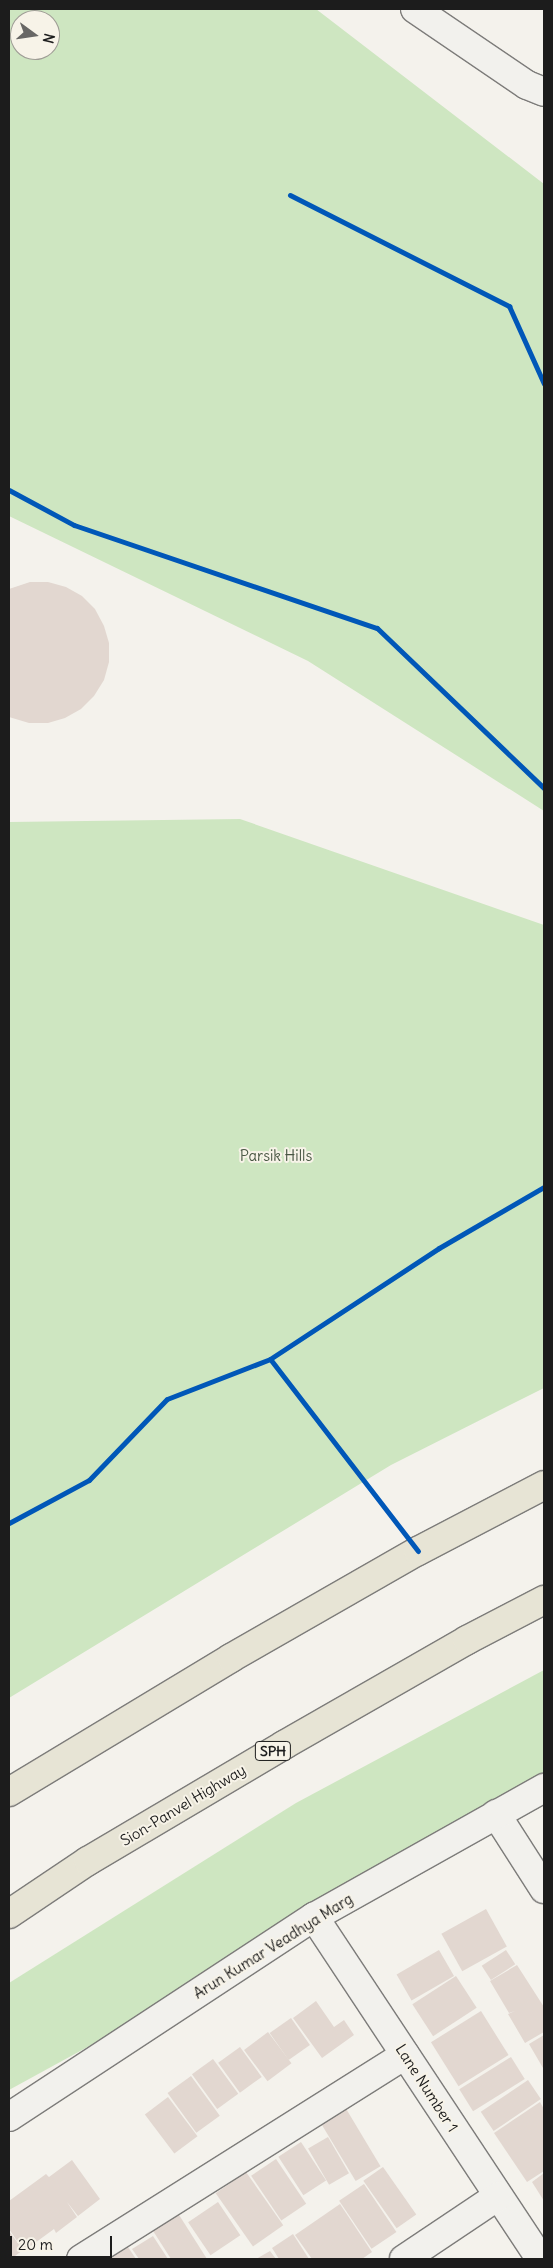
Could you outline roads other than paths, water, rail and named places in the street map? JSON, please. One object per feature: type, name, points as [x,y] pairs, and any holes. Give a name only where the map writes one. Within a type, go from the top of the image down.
[{"type":"highway","points":[[9,1792],[231,1658],[410,1556],[544,1485]]},
{"type":"highway","name":"Sion-Panvel Highway","points":[[9,1914],[88,1861],[284,1745],[467,1640],[544,1600]]},
{"type":"street","points":[[415,9],[527,85],[544,92]]},
{"type":"street","name":"Arun Kumar Veadhya Marg","points":[[9,2117],[314,1917],[544,1788]]},
{"type":"street","points":[[496,1814],[544,1890]]},
{"type":"street","name":"Lane Number 1","points":[[314,1917],[540,2259]]},
{"type":"street","points":[[81,2259],[405,2055]]},
{"type":"street","points":[[404,2259],[498,2196]]},
{"type":"park label","name":"Parsik Hills","points":[[276,1156]]}]
